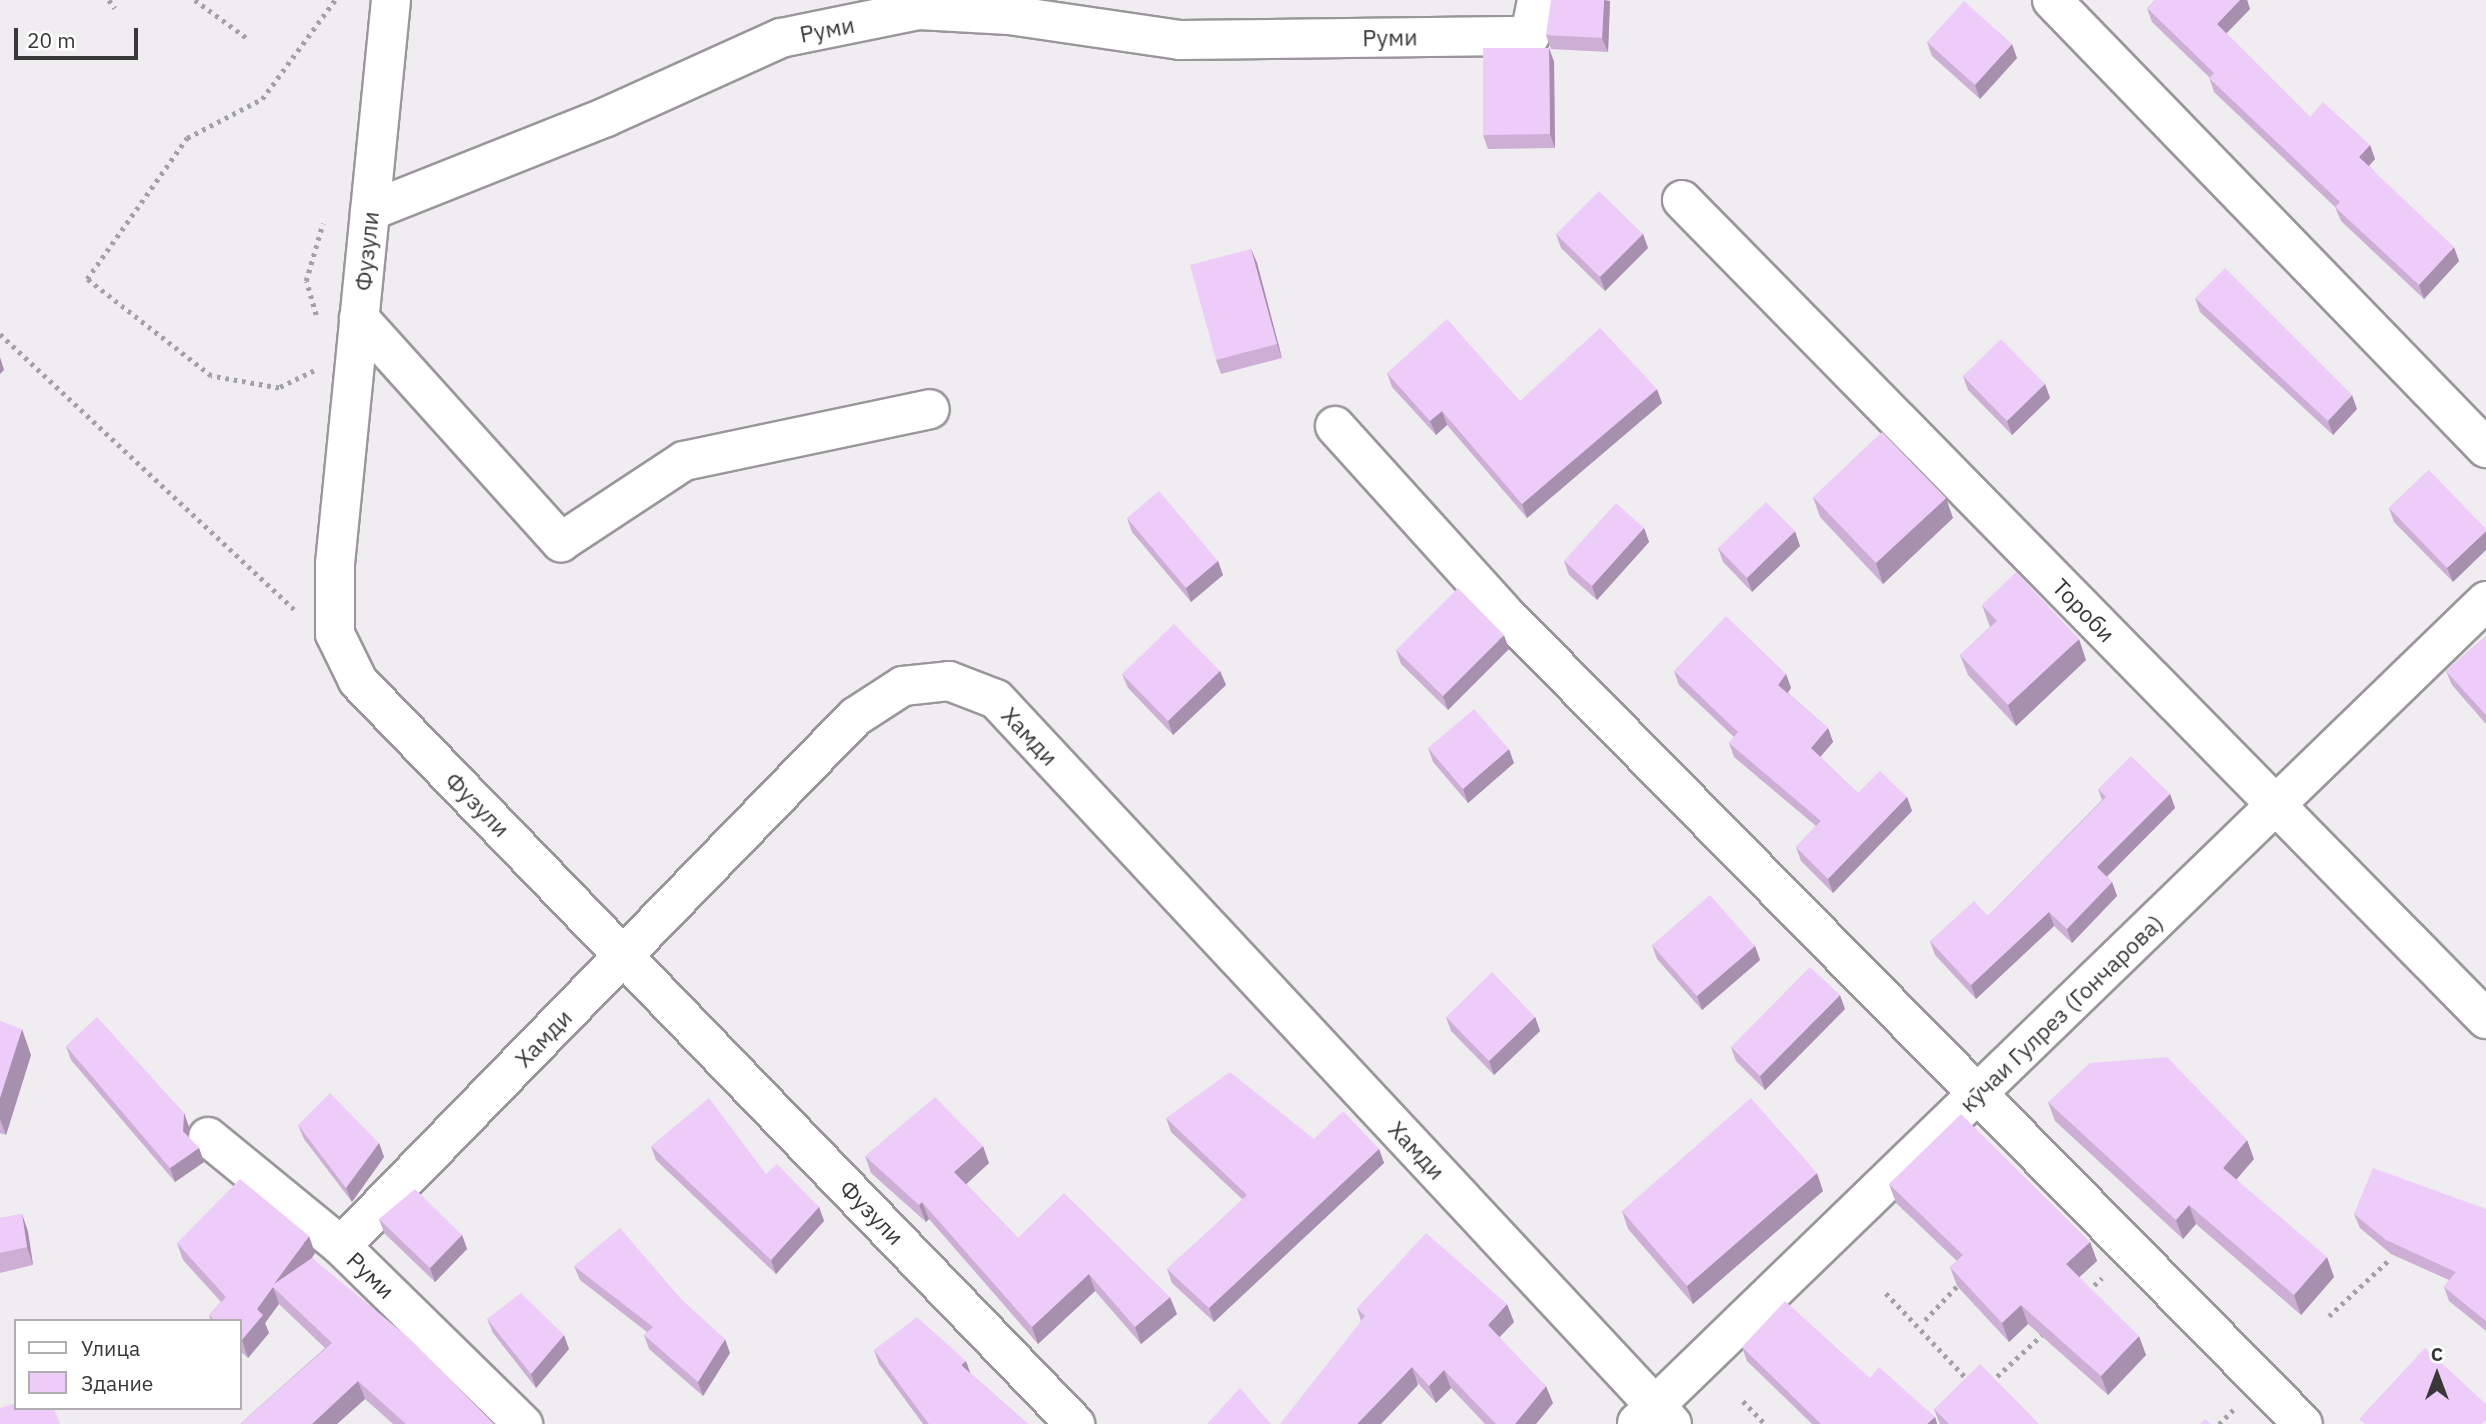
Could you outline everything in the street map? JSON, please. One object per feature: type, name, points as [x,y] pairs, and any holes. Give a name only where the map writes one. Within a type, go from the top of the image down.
[{"type":"street","name":"Фузули","points":[[391,0],[335,564],[335,634],[358,681],[625,954],[1075,1424]]},
{"type":"street","name":"Руми","points":[[370,211],[606,117],[782,38],[919,10],[964,6],[1180,40],[1530,36],[1537,0]]},
{"type":"street","points":[[2052,0],[2486,448]]},
{"type":"street","name":"Тороби","points":[[1682,200],[2486,1019]]},
{"type":"street","points":[[359,318],[561,542],[684,461],[930,409]]},
{"type":"street","points":[[1335,426],[1503,611],[2303,1424]]},
{"type":"street","name":"кӯчаи Гулрез (Гончарова)","points":[[1654,1418],[1978,1094],[2486,601]]},
{"type":"street","name":"Хамди","points":[[341,1246],[855,717],[903,686],[948,681],[996,699],[1654,1418]]},
{"type":"street","name":"Руми","points":[[208,1136],[341,1246],[523,1424]]},
{"type":"path","points":[[108,0],[115,8]]},
{"type":"path","points":[[195,0],[247,38]]},
{"type":"path","points":[[320,368],[279,388],[211,376],[87,279],[187,138],[262,99],[335,0]]},
{"type":"path","points":[[320,328],[306,281],[323,223]]},
{"type":"path","points":[[0,334],[297,611]]},
{"type":"path","points":[[2329,1316],[2390,1259]]},
{"type":"path","points":[[2083,1296],[2102,1278]]},
{"type":"path","points":[[1925,1320],[1957,1286]]},
{"type":"path","points":[[1886,1293],[1980,1392]]},
{"type":"path","points":[[1988,1385],[2054,1322]]},
{"type":"path","points":[[1743,1401],[1765,1424]]},
{"type":"path","points":[[2219,1424],[2234,1409]]},
{"type":"building","points":[[1551,0],[1604,0],[1602,38],[1546,35]]},
{"type":"building","points":[[2155,0],[2240,0],[2217,24],[2310,117],[2323,102],[2370,145],[2359,157],[2454,247],[2419,285],[2335,207],[2340,202],[2209,78],[2214,73],[2147,8]]},
{"type":"building","points":[[1964,1],[2012,44],[1975,85],[1927,42]]},
{"type":"building","points":[[1483,48],[1549,48],[1550,134],[1483,135]]},
{"type":"building","points":[[1599,191],[1643,234],[1600,277],[1556,234]]},
{"type":"building","points":[[1251,249],[1277,344],[1216,360],[1190,265]]},
{"type":"building","points":[[2225,268],[2352,395],[2328,421],[2195,298]]},
{"type":"building","points":[[1447,319],[1520,401],[1600,328],[1657,389],[1522,504],[1442,411],[1430,421],[1387,373]]},
{"type":"building","points":[[2001,339],[2045,384],[2007,421],[1963,376]]},
{"type":"building","points":[[1882,432],[1946,498],[1876,563],[1813,497]]},
{"type":"building","points":[[2429,470],[2486,529],[2447,568],[2389,508]]},
{"type":"building","points":[[1159,491],[1218,561],[1186,588],[1127,518]]},
{"type":"building","points":[[1766,502],[1795,531],[1747,578],[1718,548]]},
{"type":"building","points":[[1616,503],[1644,528],[1592,586],[1564,561]]},
{"type":"building","points":[[2016,572],[2079,639],[2008,705],[1960,655],[1997,621],[1982,605]]},
{"type":"building","points":[[1458,588],[1504,635],[1443,696],[1396,650]]},
{"type":"building","points":[[1726,616],[1786,674],[1778,685],[1828,728],[1811,748],[1858,793],[1880,771],[1907,797],[1828,879],[1796,847],[1821,821],[1729,743],[1738,732],[1674,671]]},
{"type":"building","points":[[1174,624],[1220,671],[1168,721],[1122,674]]},
{"type":"building","points":[[2486,636],[2486,715],[2446,671]]},
{"type":"building","points":[[1474,709],[1509,749],[1463,789],[1428,748]]},
{"type":"building","points":[[2131,756],[2170,794],[2097,867],[2112,882],[2067,929],[2049,912],[1971,985],[1930,941],[1974,901],[1988,916],[2106,797],[2098,789]]},
{"type":"building","points":[[1710,895],[1755,946],[1697,996],[1652,945]]},
{"type":"building","points":[[1810,967],[1840,995],[1760,1076],[1731,1047]]},
{"type":"building","points":[[1492,972],[1535,1017],[1489,1061],[1446,1017]]},
{"type":"building","points":[[97,1017],[184,1113],[183,1131],[199,1148],[170,1168],[66,1046]]},
{"type":"building","points":[[0,1021],[22,1029],[0,1098]]},
{"type":"building","points":[[2167,1057],[2247,1140],[2223,1168],[2327,1257],[2294,1295],[2189,1205],[2176,1220],[2048,1102],[2090,1063]]},
{"type":"building","points":[[1230,1072],[1314,1139],[1343,1111],[1379,1149],[1209,1308],[1167,1269],[1247,1195],[1166,1118]]},
{"type":"building","points":[[330,1093],[379,1143],[346,1188],[298,1125]]},
{"type":"building","points":[[935,1097],[983,1146],[954,1172],[1018,1238],[1064,1193],[1170,1297],[1135,1327],[1089,1274],[1032,1327],[922,1202],[919,1205],[865,1156]]},
{"type":"building","points":[[709,1098],[766,1174],[777,1164],[819,1207],[771,1260],[651,1146]]},
{"type":"building","points":[[1751,1098],[1817,1173],[1687,1286],[1622,1211]]},
{"type":"building","points":[[1961,1114],[2090,1242],[2066,1264],[2139,1336],[2101,1376],[2021,1305],[2002,1323],[1950,1267],[1963,1255],[1889,1184]]},
{"type":"building","points":[[2373,1168],[2486,1209],[2486,1321],[2444,1287],[2456,1272],[2386,1240],[2354,1214]]},
{"type":"building","points":[[240,1179],[309,1236],[274,1284],[312,1258],[409,1338],[494,1424],[406,1424],[358,1381],[312,1424],[242,1424],[332,1343],[273,1287],[257,1309],[263,1315],[242,1340],[242,1319],[214,1319],[209,1315],[226,1297],[177,1243]]},
{"type":"building","points":[[415,1189],[462,1235],[430,1268],[379,1219]]},
{"type":"building","points":[[22,1214],[27,1247],[0,1253],[0,1218]]},
{"type":"building","points":[[620,1228],[682,1300],[725,1339],[698,1382],[644,1335],[653,1327],[574,1266]]},
{"type":"building","points":[[1426,1233],[1507,1304],[1488,1325],[1546,1386],[1515,1424],[1496,1424],[1444,1370],[1429,1386],[1412,1367],[1357,1424],[1280,1424],[1365,1316],[1357,1308]]},
{"type":"building","points":[[521,1293],[564,1335],[531,1374],[487,1319]]},
{"type":"building","points":[[1785,1301],[1870,1378],[1879,1367],[1935,1417],[1927,1424],[1821,1424],[1742,1347]]},
{"type":"building","points":[[917,1317],[966,1361],[961,1365],[1028,1424],[929,1424],[874,1350]]},
{"type":"building","points":[[2425,1348],[2486,1404],[2486,1420],[2482,1424],[2365,1424],[2359,1419]]},
{"type":"building","points":[[1980,1364],[2039,1424],[1949,1424],[1934,1409]]},
{"type":"building","points":[[1240,1388],[1271,1424],[1207,1424]]},
{"type":"building","points":[[14,1404],[14,1410],[55,1410],[60,1424],[0,1424],[0,1408]]}]
